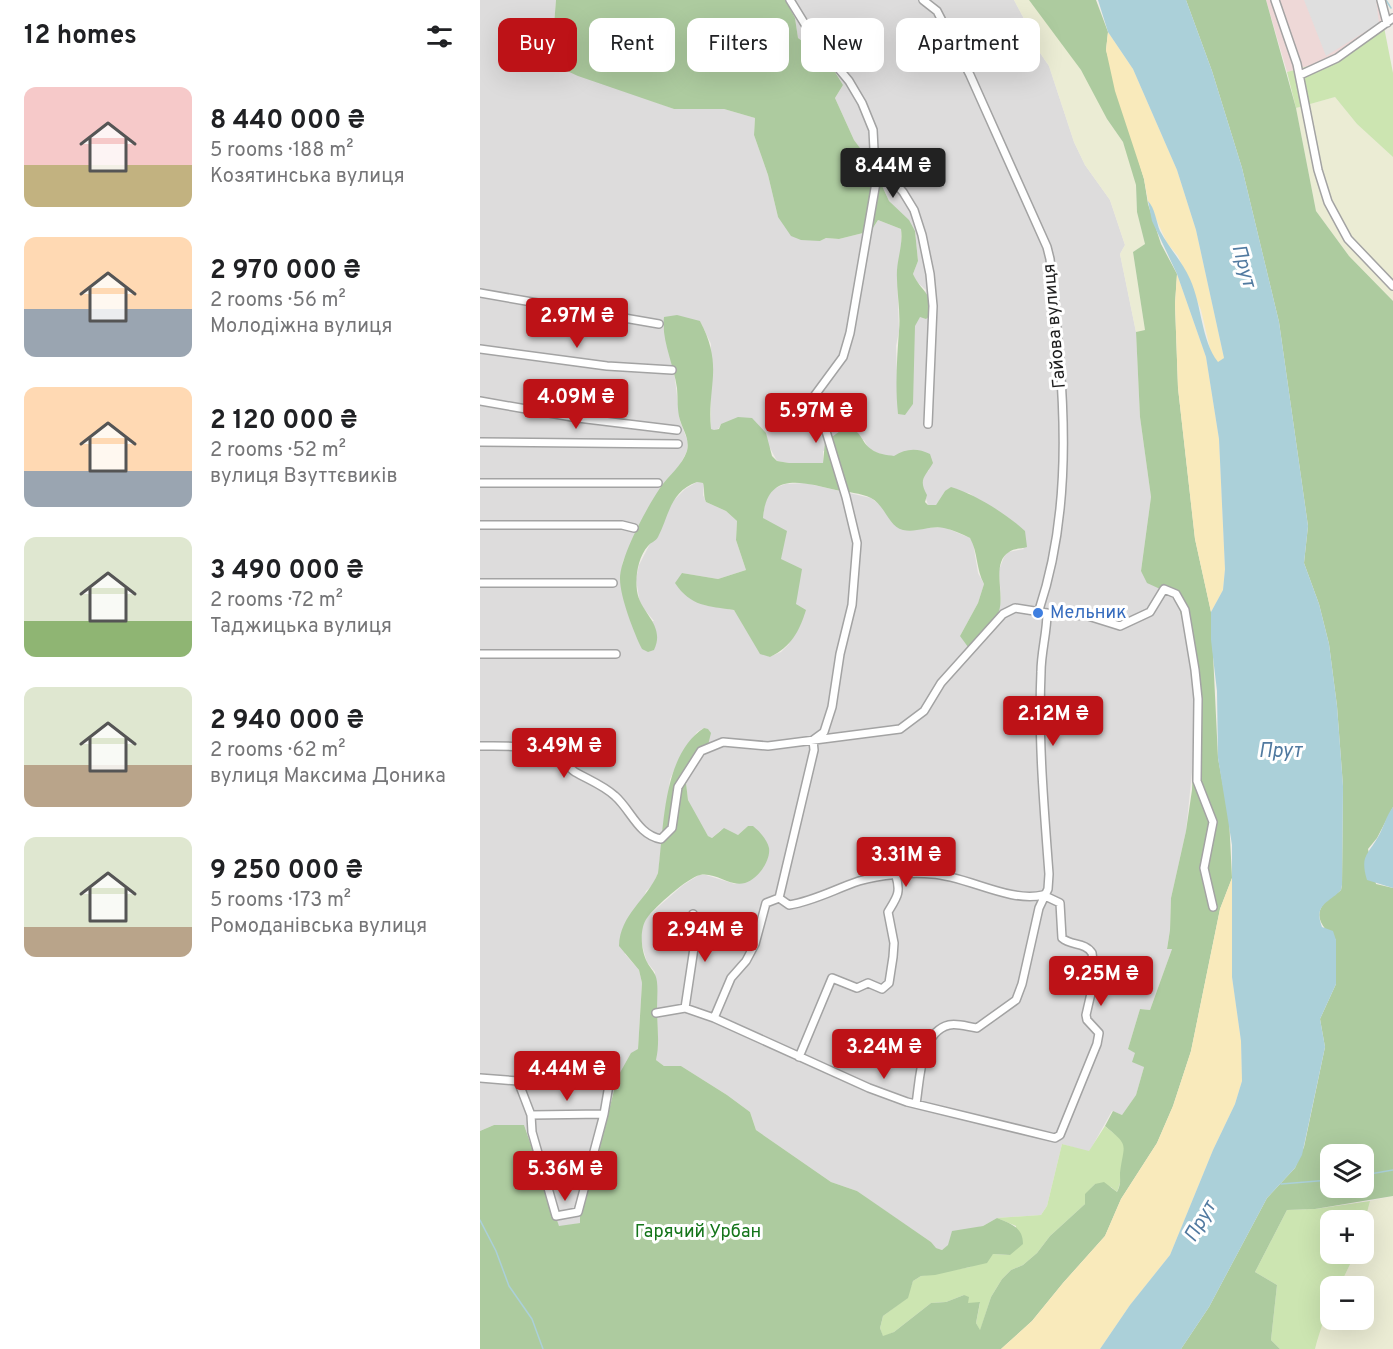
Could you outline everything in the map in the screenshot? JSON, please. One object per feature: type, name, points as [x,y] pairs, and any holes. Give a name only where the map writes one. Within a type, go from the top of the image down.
[{"type":"street","points":[[790,0],[814,39],[849,81],[862,103],[873,130],[874,150],[879,165],[903,192],[914,210],[930,274],[933,306],[928,424]]},
{"type":"street","name":"Гайова вулиця","points":[[916,1104],[925,1052],[939,1029],[951,1024],[977,1028],[1016,1000],[1043,895],[1048,889],[1042,772],[1041,670],[1047,628],[1043,611],[1053,561],[1064,469],[1061,361],[1047,247],[970,75],[937,11],[923,0]]},
{"type":"street","points":[[1275,0],[1300,75],[1318,171],[1328,202],[1348,239],[1393,286]]},
{"type":"street","points":[[1300,75],[1337,58],[1390,21],[1381,0]]},
{"type":"street","points":[[813,740],[824,732],[832,706],[840,654],[852,605],[857,543],[846,497],[815,395],[843,357],[850,333],[879,165]]},
{"type":"street","points":[[480,293],[659,324]]},
{"type":"street","points":[[480,349],[607,366],[672,370]]},
{"type":"street","points":[[480,401],[578,418],[676,430]]},
{"type":"street","points":[[480,442],[678,444]]},
{"type":"street","points":[[480,483],[658,483]]},
{"type":"street","points":[[480,525],[622,525],[634,528]]},
{"type":"street","points":[[480,583],[613,583]]},
{"type":"street","points":[[480,746],[523,746],[541,750],[562,760],[573,771],[603,786],[615,796],[640,828],[654,838],[661,839],[667,834],[674,819],[678,787],[701,751],[712,744],[723,742],[768,746],[900,729],[924,711],[941,683],[1003,614],[1015,608],[1088,616],[1120,626],[1150,612],[1164,589],[1176,594],[1180,600],[1190,637],[1198,699],[1197,781],[1213,822],[1204,868],[1213,907]]},
{"type":"street","points":[[480,654],[616,654]]},
{"type":"street","points":[[779,898],[814,750],[813,740]]},
{"type":"street","points":[[656,1012],[685,1008],[714,1018],[869,1088],[916,1104],[1055,1138],[1060,1135],[1097,1044],[1099,1033],[1087,1020],[1086,1015],[1095,976],[1095,964],[1089,948],[1062,938],[1060,903],[1043,895],[1028,897],[1016,895],[957,878],[932,874],[859,881],[817,899],[789,905],[779,898]]},
{"type":"street","points":[[799,1057],[832,978],[857,988],[868,984],[882,989],[889,983],[894,943],[888,912],[900,890],[896,876]]},
{"type":"street","points":[[714,1018],[731,978],[746,961],[755,944],[766,903],[779,898]]},
{"type":"street","points":[[685,1008],[694,948],[693,914]]},
{"type":"street","points":[[480,1078],[518,1081],[610,1079],[604,1114],[578,1212],[556,1216],[532,1131],[531,1115],[518,1081]]},
{"type":"street","points":[[531,1115],[604,1114]]},
{"type":"shaded area","points":[[480,0],[556,0],[555,18],[498,18],[498,72],[575,72],[674,109],[724,109],[755,118],[754,135],[768,175],[778,217],[820,241],[871,231],[878,220],[901,229],[897,272],[898,414],[913,404],[913,332],[926,290],[917,282],[913,274],[918,261],[915,231],[889,201],[872,164],[854,140],[835,98],[843,85],[835,72],[884,72],[884,18],[801,18],[801,40],[798,38],[795,18],[786,0],[1014,0],[1024,18],[896,18],[896,72],[1040,72],[1040,53],[1049,66],[1074,142],[1085,165],[1110,200],[1125,245],[1120,254],[1136,332],[1140,417],[1151,497],[1141,571],[1178,603],[1194,672],[1197,723],[1186,831],[1171,898],[1167,948],[1172,949],[1150,1010],[1140,1009],[1128,1049],[1135,1052],[1144,1067],[1136,1095],[1122,1115],[1112,1111],[1089,1152],[1062,1144],[1047,1206],[1041,1215],[997,1218],[983,1226],[971,1229],[942,1250],[935,1248],[931,1242],[857,1191],[831,1182],[756,1130],[750,1112],[727,1095],[681,1066],[664,1066],[656,1060],[658,1039],[655,972],[647,962],[644,952],[641,940],[642,926],[647,917],[658,907],[683,885],[699,875],[735,884],[760,872],[769,853],[748,826],[738,835],[721,830],[712,838],[708,836],[695,815],[688,800],[686,783],[688,773],[707,749],[704,728],[697,732],[684,750],[670,779],[658,873],[653,885],[646,891],[625,954],[639,970],[642,983],[638,1049],[617,1078],[590,1188],[580,1203],[580,1223],[559,1227],[524,1125],[494,1125],[480,1131]],"holes":[[[700,321],[711,344],[711,429],[714,431],[721,424],[770,448],[777,461],[789,463],[823,463],[823,451],[864,440],[869,449],[929,470],[922,477],[921,483],[928,505],[936,505],[945,491],[969,493],[980,501],[1024,549],[1008,552],[1004,557],[999,570],[1001,600],[998,613],[960,636],[978,603],[984,584],[978,573],[973,543],[970,538],[944,527],[928,528],[888,516],[883,507],[871,498],[805,483],[785,484],[771,490],[765,502],[763,518],[796,604],[789,644],[781,652],[769,657],[734,610],[704,605],[682,573],[718,579],[746,570],[736,540],[737,521],[726,511],[706,502],[703,495],[703,483],[697,482],[685,489],[671,503],[639,565],[636,579],[640,604],[654,621],[633,624],[620,579],[623,561],[661,488],[679,467],[687,451],[688,442],[680,421],[674,371],[663,325]]]},
{"type":"shaded area","points":[[1266,0],[1378,0],[1384,27],[1320,63],[1287,72]]},
{"type":"shaded area","points":[[1304,0],[1376,0],[1379,23],[1326,56]]},
{"type":"green space","points":[[556,0],[786,0],[795,18],[798,38],[801,40],[801,72],[835,72],[843,85],[835,98],[854,140],[872,164],[889,201],[909,220],[915,231],[918,261],[913,274],[928,296],[931,315],[926,319],[920,317],[915,326],[913,404],[905,415],[898,414],[897,393],[899,323],[897,270],[901,229],[878,220],[871,231],[839,239],[801,240],[791,236],[778,217],[768,175],[754,135],[755,118],[724,109],[674,109],[569,72],[577,72],[577,18],[555,18]]},
{"type":"green space","points":[[1014,0],[1029,0],[1053,29],[1091,85],[1107,119],[1123,142],[1136,185],[1137,212],[1145,244],[1133,252],[1145,330],[1136,332],[1120,254],[1125,245],[1110,200],[1085,165],[1074,142],[1049,66],[1040,53],[1040,18],[1024,18]]},
{"type":"green space","name":"Гарячий Урбан","points":[[1029,0],[1096,0],[1108,32],[1106,50],[1144,179],[1148,204],[1161,244],[1177,274],[1175,304],[1178,388],[1195,539],[1211,612],[1218,758],[1229,818],[1232,878],[1220,909],[1191,1051],[1173,1106],[1157,1143],[1121,1199],[1105,1236],[1032,1321],[1001,1349],[480,1349],[480,1131],[494,1125],[524,1125],[559,1226],[580,1223],[580,1203],[590,1188],[617,1078],[631,1053],[638,1049],[642,983],[639,970],[619,946],[621,935],[629,916],[658,873],[664,815],[673,774],[680,756],[690,740],[704,728],[711,733],[707,749],[692,765],[686,783],[688,800],[708,836],[712,838],[724,828],[738,835],[748,826],[753,826],[766,841],[769,853],[762,869],[754,878],[745,883],[733,883],[706,875],[694,877],[664,900],[644,923],[643,952],[656,976],[657,985],[656,1060],[664,1066],[681,1066],[727,1095],[750,1112],[756,1130],[831,1182],[857,1191],[931,1242],[936,1248],[942,1250],[948,1245],[952,1231],[983,1226],[997,1218],[1015,1227],[1021,1234],[1023,1244],[1010,1255],[993,1254],[987,1263],[921,1276],[913,1281],[908,1298],[883,1316],[880,1328],[883,1336],[894,1332],[931,1303],[946,1302],[964,1295],[969,1297],[968,1303],[980,1302],[976,1323],[980,1330],[991,1297],[1002,1279],[1011,1270],[1023,1265],[1037,1253],[1050,1236],[1085,1204],[1085,1194],[1095,1184],[1104,1182],[1117,1192],[1124,1150],[1122,1142],[1105,1126],[1113,1111],[1122,1115],[1136,1095],[1144,1067],[1132,1062],[1135,1053],[1128,1049],[1140,1009],[1150,1010],[1172,949],[1167,949],[1171,898],[1186,831],[1192,790],[1196,694],[1189,648],[1178,603],[1171,594],[1147,583],[1141,571],[1151,497],[1140,417],[1136,332],[1145,330],[1133,252],[1145,244],[1137,212],[1136,185],[1123,142],[1107,119],[1081,70]]},
{"type":"green space","points":[[1186,0],[1266,0],[1296,108],[1316,211],[1349,256],[1393,301],[1393,807],[1377,838],[1368,849],[1376,884],[1393,888],[1393,1196],[1315,1209],[1287,1210],[1255,1272],[1277,1285],[1271,1340],[1280,1349],[1181,1349],[1209,1307],[1267,1198],[1295,1168],[1304,1147],[1325,1047],[1320,1019],[1336,984],[1336,940],[1322,923],[1319,913],[1325,902],[1341,890],[1342,885],[1343,786],[1337,706],[1329,644],[1319,604],[1304,563],[1308,526],[1279,322],[1242,168],[1212,71]]},
{"type":"green space","points":[[1384,27],[1393,73],[1393,157],[1357,124],[1335,97],[1296,108],[1287,72],[1320,63]]},
{"type":"green space","points":[[1335,97],[1357,124],[1393,157],[1393,301],[1349,256],[1316,211],[1296,108]]},
{"type":"green space","points":[[677,315],[700,321],[707,337],[713,364],[711,429],[719,429],[721,424],[738,417],[752,418],[766,433],[772,456],[777,461],[823,463],[825,442],[847,426],[856,431],[871,449],[879,453],[894,456],[903,451],[912,450],[930,454],[933,463],[923,482],[927,495],[925,502],[928,505],[936,505],[945,491],[951,487],[991,506],[1025,531],[1027,547],[1011,551],[1001,563],[1000,604],[997,616],[968,647],[960,636],[978,603],[984,584],[970,538],[939,527],[913,531],[903,530],[894,524],[880,505],[871,498],[810,484],[788,483],[779,486],[771,493],[763,518],[787,531],[781,559],[802,569],[796,604],[806,610],[797,632],[784,649],[770,657],[760,654],[734,610],[708,606],[694,601],[687,597],[675,583],[682,573],[718,579],[746,570],[736,540],[737,521],[726,511],[706,502],[703,483],[697,482],[681,491],[658,537],[649,545],[640,561],[636,580],[637,591],[657,633],[654,650],[648,652],[642,649],[625,605],[620,579],[624,558],[642,519],[660,488],[679,466],[688,447],[679,416],[677,388],[664,326],[664,317]]},
{"type":"green space","points":[[1105,1126],[1123,1142],[1124,1146],[1123,1167],[1117,1192],[1111,1187],[1095,1184],[1086,1194],[1085,1204],[1050,1236],[1037,1253],[1023,1265],[1011,1270],[1002,1279],[991,1297],[980,1331],[976,1323],[980,1303],[968,1303],[964,1295],[946,1302],[931,1303],[894,1332],[883,1337],[880,1328],[883,1316],[907,1298],[913,1281],[921,1276],[970,1267],[993,1254],[1010,1255],[1016,1226],[997,1218],[1041,1215],[1047,1206],[1062,1144],[1089,1151]]},
{"type":"green space","points":[[1393,1196],[1393,1349],[1315,1349],[1320,1330],[1374,1330],[1374,1276],[1344,1276],[1350,1264],[1374,1264],[1374,1210],[1368,1210],[1370,1201]]},
{"type":"green space","points":[[1370,1201],[1368,1210],[1320,1210],[1320,1264],[1350,1264],[1344,1276],[1320,1276],[1321,1330],[1315,1349],[1280,1349],[1271,1340],[1277,1285],[1255,1272],[1287,1210],[1315,1209]]},
{"type":"sand","points":[[1108,32],[1133,69],[1177,170],[1196,230],[1224,358],[1218,363],[1211,353],[1201,310],[1178,256],[1167,243],[1148,201],[1144,179],[1115,91],[1106,50]]},
{"type":"sand","points":[[1177,274],[1206,357],[1219,439],[1225,569],[1223,590],[1211,612],[1195,539],[1178,388],[1175,304]]},
{"type":"sand","points":[[1232,878],[1232,977],[1241,1041],[1242,1081],[1235,1104],[1213,1150],[1170,1255],[1130,1305],[1100,1349],[1001,1349],[1032,1321],[1105,1236],[1121,1199],[1157,1143],[1173,1106],[1191,1051],[1220,909]]},
{"type":"water","name":"Прут","points":[[1098,0],[1186,0],[1212,71],[1242,168],[1279,322],[1308,526],[1304,563],[1319,604],[1329,644],[1337,706],[1343,786],[1342,885],[1341,890],[1324,905],[1319,913],[1322,927],[1333,931],[1336,940],[1336,984],[1320,1019],[1325,1047],[1302,1155],[1295,1168],[1267,1198],[1209,1307],[1181,1349],[1100,1349],[1130,1305],[1170,1255],[1213,1150],[1235,1104],[1242,1081],[1241,1041],[1232,977],[1232,845],[1218,758],[1217,691],[1211,640],[1211,612],[1223,590],[1225,569],[1219,439],[1206,357],[1177,274],[1152,221],[1148,201],[1154,211],[1160,231],[1190,279],[1212,353],[1218,362],[1224,358],[1196,230],[1177,170],[1133,69],[1108,32]]},
{"type":"water","points":[[1393,807],[1393,888],[1367,880],[1364,866],[1366,857]]},
{"type":"waterway","points":[[1386,0],[1391,8]]},
{"type":"waterway","points":[[1374,1173],[1393,1170]]},
{"type":"waterway","points":[[1281,1184],[1320,1181]]},
{"type":"waterway","points":[[480,1220],[496,1251],[509,1286],[532,1319],[543,1349]]},
{"type":"place","name":"Мельник","points":[[1038,613]]}]
